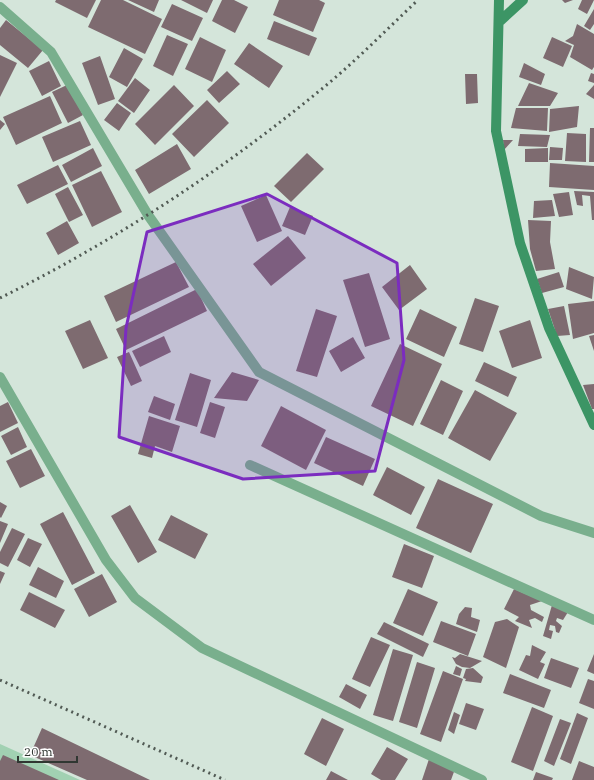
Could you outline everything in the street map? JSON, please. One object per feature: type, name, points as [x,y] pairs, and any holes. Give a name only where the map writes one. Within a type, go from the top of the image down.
[{"type":"main road","points":[[499,0],[496,131],[520,243],[549,328],[594,425]]},
{"type":"main road","points":[[499,22],[523,0]]},
{"type":"street","points":[[0,7],[51,52],[148,215],[259,372],[541,516],[594,533]]},
{"type":"street","points":[[0,377],[106,560],[135,598],[202,648],[482,780]]},
{"type":"street","points":[[250,465],[594,620]]},
{"type":"highlighted area","points":[[267,194],[397,263],[404,360],[375,471],[243,479],[119,437],[126,328],[147,232]]},
{"type":"green space","points":[[0,744],[80,780],[0,780]]},
{"type":"building","points":[[56,0],[96,0],[87,18],[55,2]]},
{"type":"building","points":[[101,0],[123,0],[162,19],[145,54],[88,27]]},
{"type":"building","points":[[128,0],[159,0],[154,12]]},
{"type":"building","points":[[181,0],[213,0],[207,13]]},
{"type":"building","points":[[222,0],[234,0],[248,7],[235,33],[212,21]]},
{"type":"building","points":[[279,0],[319,0],[325,3],[313,32],[273,15]]},
{"type":"building","points":[[562,0],[573,0],[565,3]]},
{"type":"building","points":[[582,0],[594,0],[587,14],[578,9]]},
{"type":"building","points":[[172,4],[203,18],[192,41],[161,27]]},
{"type":"building","points":[[594,9],[594,24],[590,30],[584,26]]},
{"type":"building","points":[[6,20],[43,50],[28,68],[0,45],[0,28]]},
{"type":"building","points":[[274,21],[317,38],[309,56],[267,39]]},
{"type":"building","points":[[577,24],[594,34],[594,67],[592,70],[570,57],[574,45],[565,41],[573,36]]},
{"type":"building","points":[[167,35],[188,44],[173,76],[153,66]]},
{"type":"building","points":[[200,37],[226,50],[212,82],[185,69]]},
{"type":"building","points":[[552,37],[572,46],[563,67],[543,58]]},
{"type":"building","points":[[249,43],[283,66],[269,88],[234,64]]},
{"type":"building","points":[[124,48],[143,59],[127,87],[109,77]]},
{"type":"building","points":[[0,55],[17,63],[0,97]]},
{"type":"building","points":[[100,56],[115,99],[98,105],[82,63]]},
{"type":"building","points":[[49,61],[61,86],[42,96],[29,71]]},
{"type":"building","points":[[524,63],[545,74],[541,85],[519,77]]},
{"type":"building","points":[[227,71],[240,84],[219,103],[207,90]]},
{"type":"building","points":[[591,73],[594,74],[594,83],[588,81]]},
{"type":"building","points":[[465,74],[477,74],[478,103],[466,104]]},
{"type":"building","points":[[135,78],[150,90],[134,113],[118,101]]},
{"type":"building","points":[[529,83],[558,93],[550,106],[518,106]]},
{"type":"building","points":[[67,85],[83,115],[68,123],[52,92]]},
{"type":"building","points":[[174,85],[194,106],[155,145],[135,124]]},
{"type":"building","points":[[594,85],[594,99],[586,94]]},
{"type":"building","points":[[50,96],[62,123],[16,145],[3,117]]},
{"type":"building","points":[[207,100],[229,123],[194,157],[172,134]]},
{"type":"building","points":[[117,103],[131,113],[119,131],[104,120]]},
{"type":"building","points":[[579,106],[577,127],[549,132],[550,109]]},
{"type":"building","points":[[516,108],[548,108],[547,131],[511,128]]},
{"type":"building","points":[[0,120],[5,124],[0,130]]},
{"type":"building","points":[[80,121],[91,145],[53,162],[42,137]]},
{"type":"building","points":[[590,128],[594,128],[594,162],[589,162]]},
{"type":"building","points":[[567,133],[586,134],[586,162],[565,161]]},
{"type":"building","points":[[520,134],[550,135],[547,147],[518,146]]},
{"type":"building","points":[[503,140],[513,140],[504,150]]},
{"type":"building","points":[[177,144],[191,169],[149,194],[135,170]]},
{"type":"building","points":[[550,147],[563,148],[562,160],[549,160]]},
{"type":"building","points":[[93,148],[102,166],[71,182],[62,165]]},
{"type":"building","points":[[548,148],[548,162],[525,162],[525,149]]},
{"type":"building","points":[[307,153],[324,169],[291,202],[274,186]]},
{"type":"building","points":[[550,163],[594,166],[594,190],[549,187]]},
{"type":"building","points":[[58,165],[68,184],[27,204],[17,185]]},
{"type":"building","points":[[101,171],[122,212],[92,227],[72,185]]},
{"type":"building","points":[[68,187],[83,215],[69,222],[55,194]]},
{"type":"building","points":[[574,191],[594,192],[594,220],[592,220],[590,196],[582,195],[583,206],[577,205]]},
{"type":"building","points":[[569,192],[573,215],[559,217],[553,194]]},
{"type":"building","points":[[266,195],[282,231],[257,242],[241,206]]},
{"type":"building","points":[[552,200],[555,216],[533,218],[534,201]]},
{"type":"building","points":[[290,207],[313,216],[305,235],[282,226]]},
{"type":"building","points":[[528,220],[551,221],[550,242],[555,269],[536,271],[530,249]]},
{"type":"building","points":[[67,221],[79,243],[58,255],[46,233]]},
{"type":"building","points":[[288,236],[306,258],[271,286],[253,264]]},
{"type":"building","points":[[176,262],[189,287],[116,322],[104,296]]},
{"type":"building","points":[[410,265],[427,289],[399,310],[382,287]]},
{"type":"building","points":[[569,267],[594,277],[592,299],[566,289]]},
{"type":"building","points":[[559,272],[564,287],[542,293],[537,279]]},
{"type":"building","points":[[369,273],[390,339],[365,347],[343,280]]},
{"type":"building","points":[[197,289],[207,311],[126,350],[116,329]]},
{"type":"building","points":[[475,298],[499,306],[483,352],[459,344]]},
{"type":"building","points":[[594,301],[594,333],[573,339],[568,304]]},
{"type":"building","points":[[564,306],[570,335],[557,336],[548,309]]},
{"type":"building","points":[[316,309],[337,316],[317,377],[296,371]]},
{"type":"building","points":[[420,309],[457,327],[444,357],[406,339]]},
{"type":"building","points":[[90,320],[108,358],[83,369],[65,331]]},
{"type":"building","points":[[530,320],[542,358],[512,368],[499,331]]},
{"type":"building","points":[[594,335],[594,351],[589,336]]},
{"type":"building","points":[[164,336],[171,352],[140,367],[132,351]]},
{"type":"building","points":[[353,337],[365,358],[341,372],[329,351]]},
{"type":"building","points":[[400,344],[442,364],[413,426],[371,406]]},
{"type":"building","points":[[129,352],[142,381],[131,386],[117,357]]},
{"type":"building","points":[[484,362],[517,377],[508,397],[475,381]]},
{"type":"building","points":[[232,372],[259,380],[247,401],[214,398]]},
{"type":"building","points":[[190,373],[211,380],[197,427],[175,420]]},
{"type":"building","points":[[441,380],[463,391],[443,435],[420,424]]},
{"type":"building","points":[[594,384],[594,409],[592,409],[583,385]]},
{"type":"building","points":[[475,390],[517,413],[490,461],[448,438]]},
{"type":"building","points":[[154,396],[175,404],[170,420],[148,412]]},
{"type":"building","points":[[8,402],[18,423],[0,432],[0,406]]},
{"type":"building","points":[[210,402],[225,407],[215,438],[200,433]]},
{"type":"building","points":[[281,406],[326,430],[306,470],[261,446]]},
{"type":"building","points":[[149,416],[180,426],[172,452],[155,446],[152,458],[138,454]]},
{"type":"building","points":[[18,427],[27,447],[11,455],[1,436]]},
{"type":"building","points":[[326,437],[375,459],[363,486],[314,463]]},
{"type":"building","points":[[31,449],[45,476],[20,488],[6,461]]},
{"type":"building","points":[[387,467],[425,487],[411,515],[373,495]]},
{"type":"building","points":[[438,479],[493,504],[471,553],[416,528]]},
{"type":"building","points":[[0,502],[7,506],[1,518],[0,517]]},
{"type":"building","points":[[130,505],[157,552],[138,563],[111,516]]},
{"type":"building","points":[[63,512],[95,573],[72,585],[40,524]]},
{"type":"building","points":[[171,515],[208,534],[195,559],[158,540]]},
{"type":"building","points":[[0,521],[8,524],[0,543]]},
{"type":"building","points":[[12,528],[25,534],[8,567],[0,563],[0,552]]},
{"type":"building","points":[[28,538],[42,544],[30,567],[17,560]]},
{"type":"building","points":[[404,544],[434,556],[422,588],[392,577]]},
{"type":"building","points":[[38,567],[64,581],[56,598],[29,585]]},
{"type":"building","points":[[0,571],[5,573],[0,584]]},
{"type":"building","points":[[102,574],[117,602],[89,617],[74,589]]},
{"type":"building","points":[[408,589],[438,602],[423,636],[393,623]]},
{"type":"building","points":[[514,589],[542,601],[530,605],[531,610],[544,617],[542,622],[535,618],[529,620],[532,628],[515,621],[519,617],[504,609]]},
{"type":"building","points":[[29,592],[65,610],[55,628],[20,610]]},
{"type":"building","points":[[552,605],[568,612],[563,620],[557,618],[556,621],[562,626],[559,633],[556,632],[555,626],[550,625],[549,630],[553,631],[551,639],[543,636]]},
{"type":"building","points":[[465,607],[472,608],[471,617],[480,620],[477,632],[456,624],[459,614]]},
{"type":"building","points":[[507,619],[519,627],[506,668],[483,657],[495,622]]},
{"type":"building","points":[[441,621],[476,634],[468,656],[433,642]]},
{"type":"building","points":[[384,622],[429,644],[423,657],[377,634]]},
{"type":"building","points":[[371,637],[390,645],[370,687],[352,679]]},
{"type":"building","points":[[532,645],[546,652],[540,662],[545,664],[538,679],[519,670],[526,655],[530,656]]},
{"type":"building","points":[[393,649],[413,655],[393,721],[373,715]]},
{"type":"building","points":[[460,654],[482,661],[470,668],[462,667],[456,664],[452,657],[455,658]]},
{"type":"building","points":[[594,654],[594,674],[587,671]]},
{"type":"building","points":[[551,658],[579,668],[571,688],[544,678]]},
{"type":"building","points":[[417,662],[435,668],[417,728],[399,722]]},
{"type":"building","points":[[456,666],[462,669],[460,676],[453,674]]},
{"type":"building","points":[[473,668],[483,677],[481,683],[465,681],[466,679],[463,678],[466,669]]},
{"type":"building","points":[[443,671],[463,679],[441,742],[420,734]]},
{"type":"building","points":[[510,674],[551,690],[544,708],[503,693]]},
{"type":"building","points":[[588,679],[594,681],[594,709],[579,703]]},
{"type":"building","points":[[346,684],[367,695],[360,709],[339,697]]},
{"type":"building","points":[[466,703],[484,709],[476,730],[459,724]]},
{"type":"building","points":[[532,707],[553,716],[533,771],[511,762]]},
{"type":"building","points":[[454,712],[460,715],[454,734],[448,730]]},
{"type":"building","points":[[577,713],[588,718],[571,764],[560,759]]},
{"type":"building","points":[[322,718],[344,729],[326,766],[304,754]]},
{"type":"building","points":[[560,719],[571,723],[554,766],[544,761]]},
{"type":"building","points":[[42,728],[150,780],[87,780],[30,755]]},
{"type":"building","points":[[387,747],[408,759],[395,780],[381,780],[371,774]]},
{"type":"building","points":[[3,755],[59,780],[0,780],[0,761]]},
{"type":"building","points":[[429,759],[455,769],[451,780],[422,780]]},
{"type":"building","points":[[579,761],[594,767],[594,780],[572,780]]},
{"type":"building","points":[[331,771],[348,780],[326,780]]},
{"type":"building","points":[[536,772],[553,778],[552,780],[533,780]]},
{"type":"railway","points":[[0,298],[84,253],[165,204],[204,178],[281,122],[331,81],[418,0]]},
{"type":"railway","points":[[0,680],[225,780]]}]
